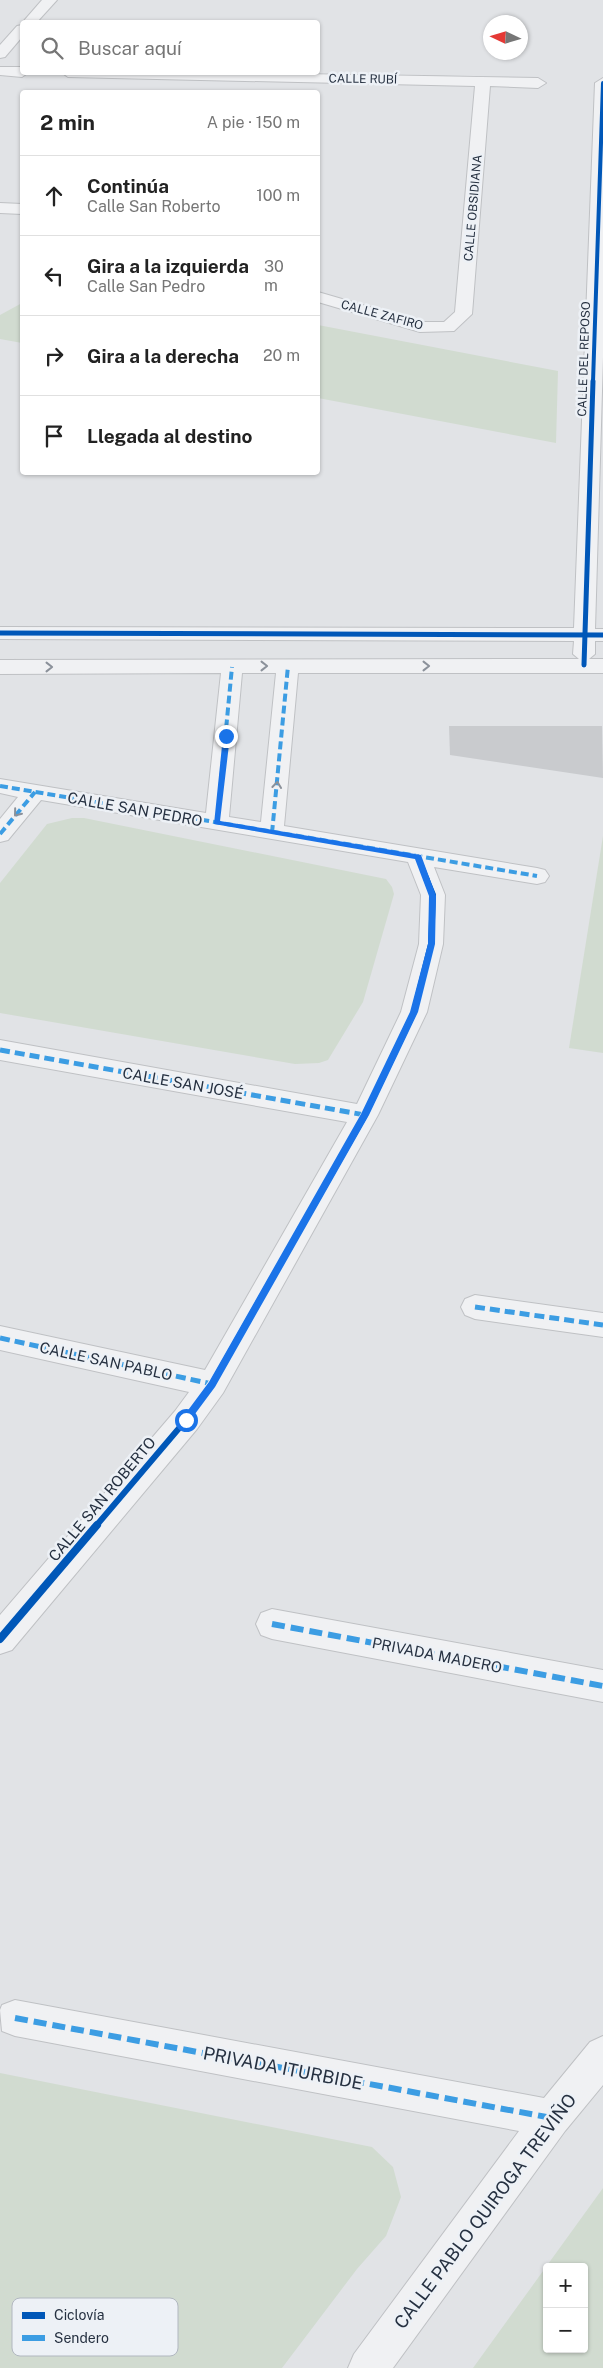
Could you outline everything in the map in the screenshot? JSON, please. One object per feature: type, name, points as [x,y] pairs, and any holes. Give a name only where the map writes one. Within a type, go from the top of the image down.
[{"type":"street","points":[[31,20],[50,0]]},
{"type":"street","points":[[0,54],[20,32]]},
{"type":"street","points":[[0,71],[20,72]]},
{"type":"street","name":"CALLE RUBÍ","points":[[86,75],[116,80],[297,85],[483,81],[538,82]]},
{"type":"street","name":"CALLE OBSIDIANA","points":[[448,327],[462,314],[465,304],[483,81]]},
{"type":"street","name":"CALLE DEL REPOSO","points":[[593,666],[603,83]]},
{"type":"street","points":[[0,208],[20,209]]},
{"type":"street","name":"CALLE ZAFIRO","points":[[320,298],[420,327],[448,327]]},
{"type":"street","points":[[0,633],[594,635]]},
{"type":"street","points":[[217,823],[232,666]]},
{"type":"street","points":[[272,832],[288,666]]},
{"type":"street","points":[[0,667],[593,666]]},
{"type":"street","name":"CALLE SAN PEDRO","points":[[0,786],[537,876]]},
{"type":"street","points":[[0,834],[34,792]]},
{"type":"street","name":"CALLE SAN ROBERTO","points":[[0,1639],[186,1420],[212,1384],[365,1115],[414,1012],[431,944],[432,896],[418,857]]},
{"type":"street","name":"CALLE SAN JOSÉ","points":[[0,1050],[365,1115]]},
{"type":"street","points":[[475,1307],[603,1324]]},
{"type":"street","name":"CALLE SAN PABLO","points":[[0,1338],[212,1384]]},
{"type":"street","name":"PRIVADA MADERO","points":[[272,1624],[603,1686]]},
{"type":"street","name":"PRIVADA ITURBIDE","points":[[15,2018],[552,2118]]},
{"type":"street","name":"CALLE PABLO QUIROGA TREVIÑO","points":[[368,2368],[552,2118],[603,2055]]},
{"type":"shaded area","points":[[20,304],[20,343],[0,339],[0,315]]},
{"type":"shaded area","points":[[320,325],[558,371],[556,443],[320,398]]},
{"type":"shaded area","points":[[72,818],[84,818],[386,879],[392,887],[394,894],[363,1002],[328,1060],[319,1063],[295,1064],[0,1013],[0,883],[47,824]]},
{"type":"shaded area","points":[[603,836],[603,1053],[569,1048]]},
{"type":"shaded area","points":[[0,2073],[372,2147],[393,2167],[401,2197],[386,2236],[357,2269],[282,2368],[0,2368]]},
{"type":"shaded area","points":[[603,2188],[603,2368],[473,2368],[543,2271],[543,2353],[588,2353],[588,2263],[549,2263]]},
{"type":"building","points":[[449,726],[602,726],[603,778],[450,755]]},
{"type":"marked path","points":[[272,833],[288,666]]},
{"type":"marked path","points":[[217,823],[232,667]]},
{"type":"marked path","points":[[0,786],[537,876]]},
{"type":"marked path","points":[[0,834],[35,792]]},
{"type":"marked path","points":[[0,1050],[365,1115]]},
{"type":"marked path","points":[[475,1307],[603,1325]]},
{"type":"marked path","points":[[0,1338],[212,1384]]},
{"type":"marked path","points":[[272,1624],[603,1686]]},
{"type":"marked path","points":[[15,2018],[552,2118]]},
{"type":"cycle path","points":[[584,665],[603,83]]},
{"type":"cycle path","points":[[0,633],[603,635]]},
{"type":"cycle path","points":[[0,1639],[186,1420],[212,1384],[365,1115],[414,1012],[431,944],[433,895],[418,857]]},
{"type":"route","points":[[186,1420],[212,1384],[365,1115],[414,1012],[431,944],[432,896],[418,857],[217,823],[226,736]]}]
